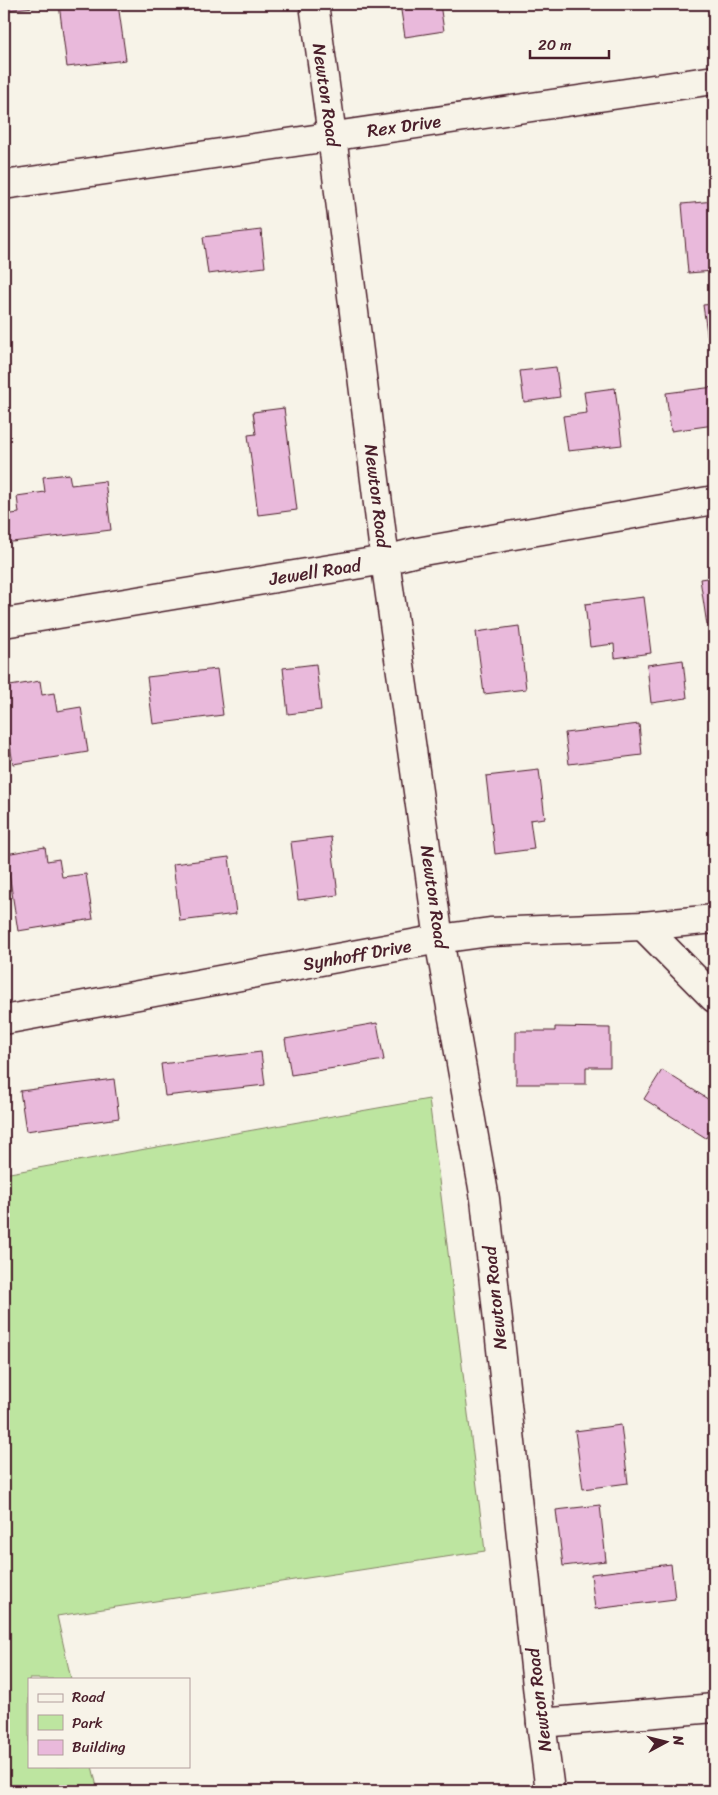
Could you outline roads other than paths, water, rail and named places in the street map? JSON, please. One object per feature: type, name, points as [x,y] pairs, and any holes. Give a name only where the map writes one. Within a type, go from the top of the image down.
[{"type":"street","name":"Newton Road","points":[[314,4],[385,560],[439,939],[485,1199],[541,1723],[550,1791]]},
{"type":"street","name":"Rex Drive","points":[[4,185],[714,80]]},
{"type":"street","name":"Jewell Road","points":[[4,623],[385,560],[417,552],[714,500]]},
{"type":"street","name":"Synhoff Drive","points":[[4,1020],[439,939],[490,932],[644,926],[714,919]]},
{"type":"street","points":[[644,926],[714,998]]},
{"type":"street","points":[[541,1723],[714,1708]]}]
